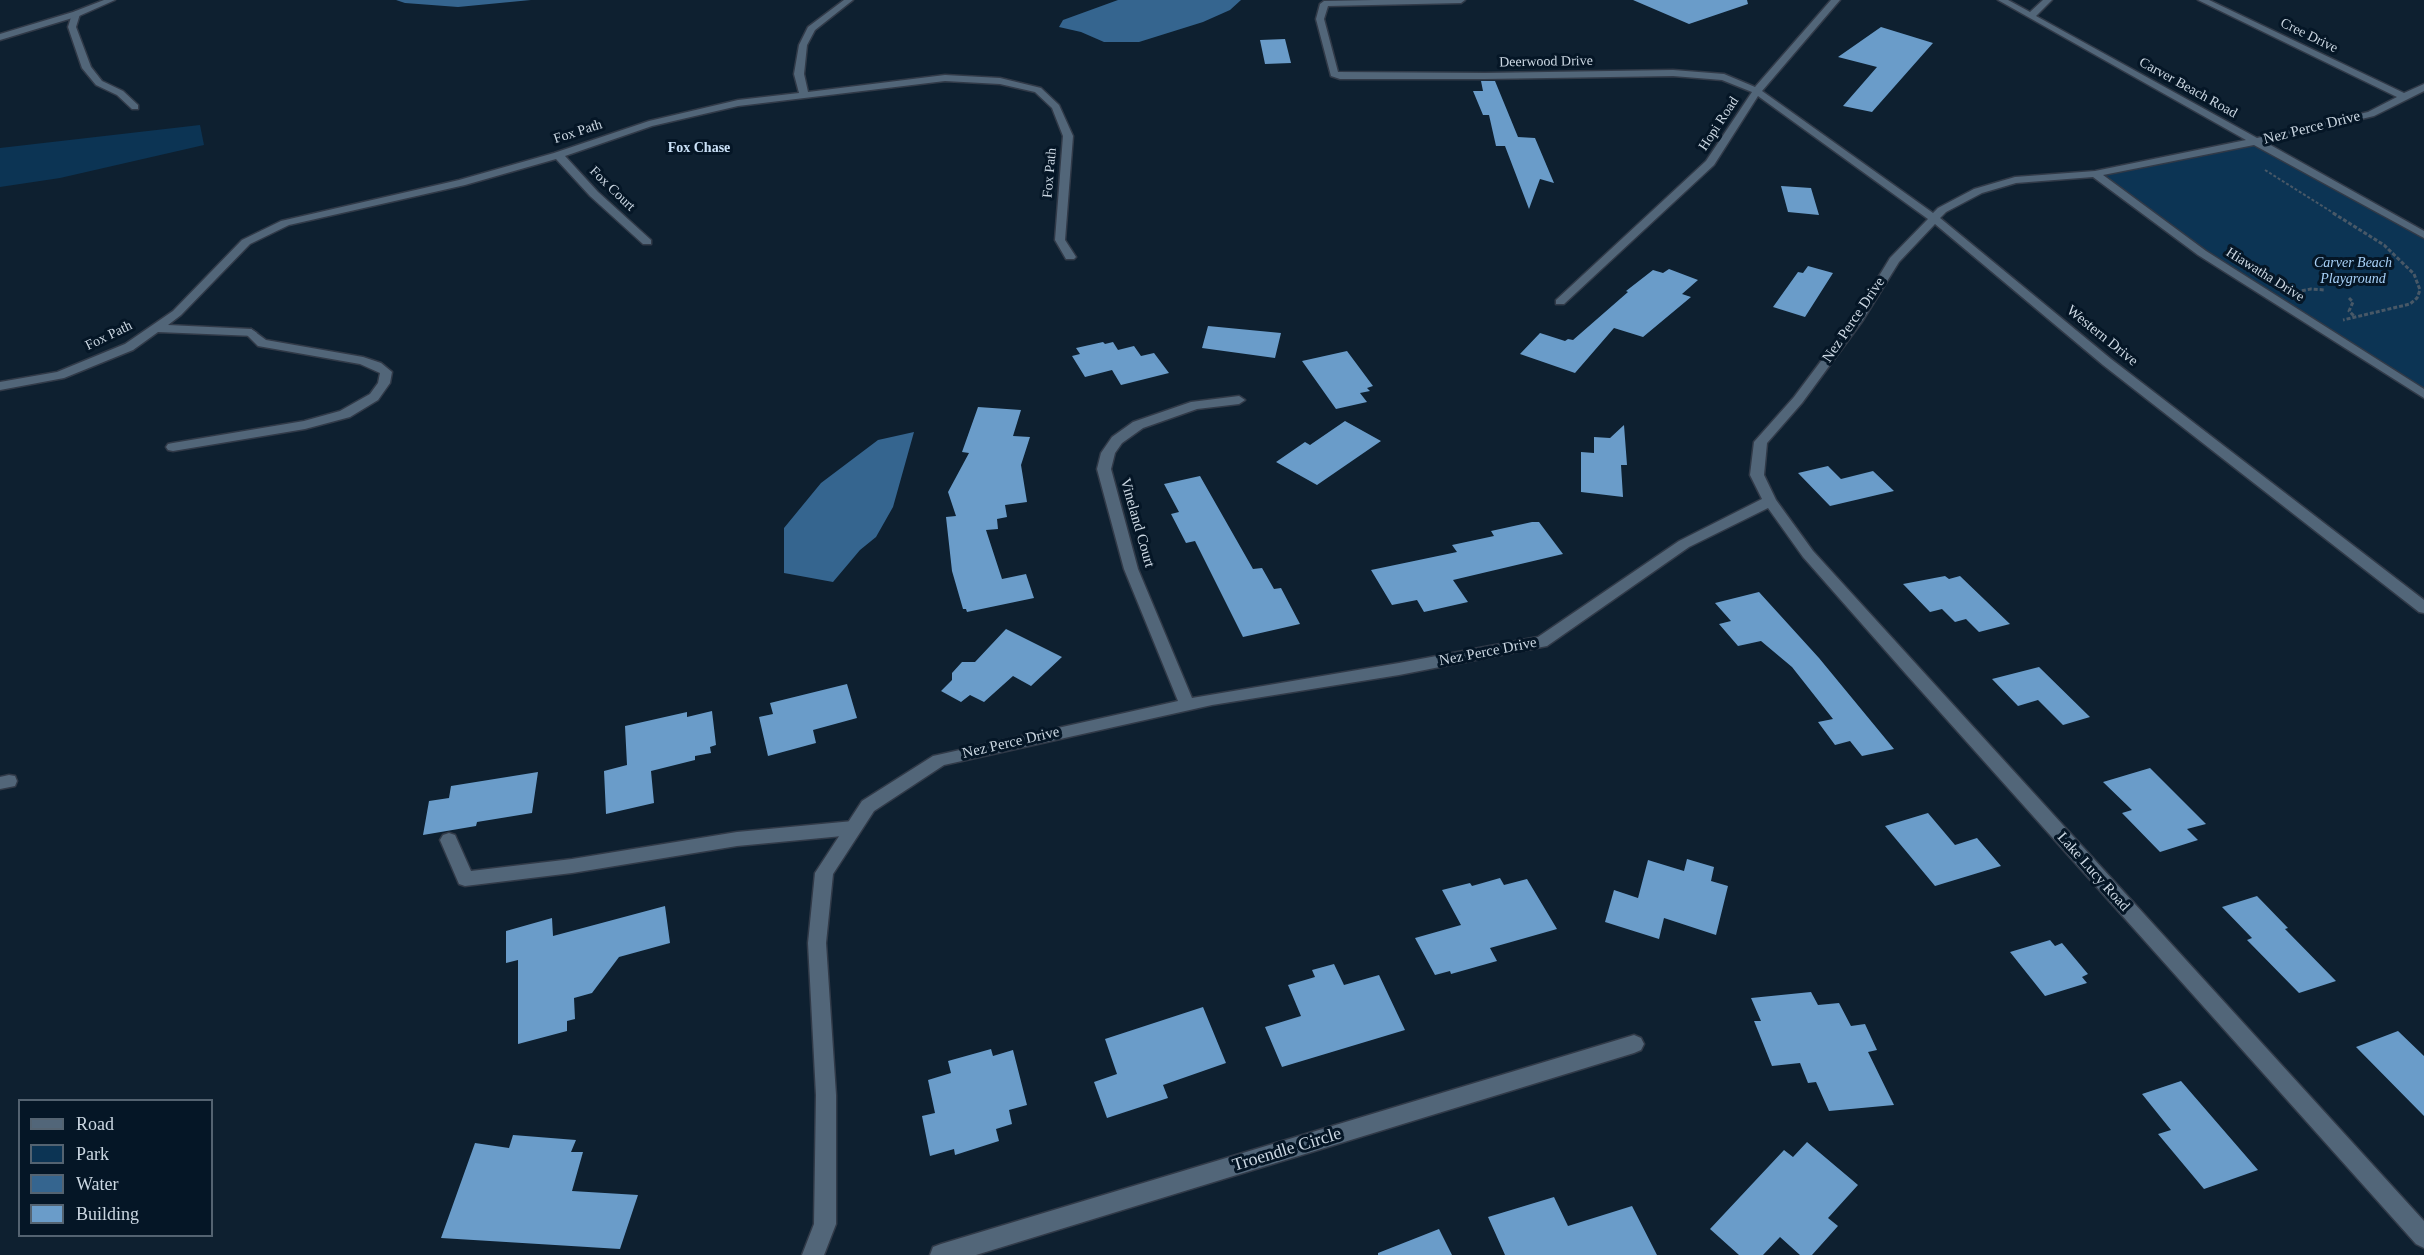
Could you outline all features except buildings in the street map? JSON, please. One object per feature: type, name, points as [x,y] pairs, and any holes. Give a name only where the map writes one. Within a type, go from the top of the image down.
[{"type":"street","points":[[0,37],[76,14],[111,0]]},
{"type":"street","points":[[804,96],[799,74],[803,45],[811,29],[849,0]]},
{"type":"street","name":"Deerwood Drive","points":[[1461,0],[1324,4],[1320,19],[1334,74],[1340,76],[1485,76],[1674,73],[1724,77],[1757,91]]},
{"type":"street","name":"Hopi Road","points":[[1560,302],[1710,163],[1757,91],[1836,0]]},
{"type":"street","name":"Carver Beach Road","points":[[2002,0],[2424,235]]},
{"type":"street","points":[[2031,16],[2048,0]]},
{"type":"street","name":"Cree Drive","points":[[2202,0],[2403,97]]},
{"type":"street","points":[[76,14],[72,27],[87,68],[99,83],[120,93],[135,107]]},
{"type":"street","name":"Fox Path","points":[[0,386],[60,375],[129,347],[177,313],[246,242],[285,223],[461,183],[558,155],[649,124],[738,103],[945,78],[1000,81],[1038,90],[1056,107],[1068,136],[1059,240],[1070,257]]},
{"type":"street","name":"Nez Perce Drive","points":[[813,1255],[825,1224],[826,1095],[817,943],[824,873],[868,806],[939,760],[1187,704],[1399,669],[1542,642],[1684,544],[1770,501],[1757,475],[1761,442],[1798,400],[1859,318],[1894,260],[1942,210],[1978,191],[2015,180],[2095,174],[2258,141],[2371,114],[2424,87]]},
{"type":"street","name":"Western Drive","points":[[1757,91],[1934,218],[2107,362],[2424,608]]},
{"type":"street","name":"Fox Court","points":[[558,155],[594,194],[646,242]]},
{"type":"street","name":"Hiawatha Drive","points":[[2095,174],[2202,253],[2424,394]]},
{"type":"street","points":[[156,328],[251,333],[262,343],[363,361],[386,372],[384,383],[374,397],[345,414],[304,425],[172,447]]},
{"type":"street","name":"Vineland Court","points":[[1187,704],[1131,569],[1104,468],[1108,453],[1117,440],[1138,425],[1194,405],[1239,400]]},
{"type":"street","name":"Lake Lucy Road","points":[[1770,501],[1808,554],[1911,670],[2424,1237]]},
{"type":"street","points":[[449,840],[465,879],[572,866],[737,839],[853,828]]},
{"type":"street","name":"Troendle Circle","points":[[941,1255],[1634,1044]]},
{"type":"path","points":[[2274,151],[2261,153],[2257,161],[2265,171],[2376,240],[2415,274],[2420,290],[2410,304],[2318,327]]},
{"type":"path","points":[[2296,292],[2311,289],[2325,290]]},
{"type":"path","points":[[2349,298],[2353,302],[2349,310],[2356,317]]},
{"type":"green space","points":[[200,125],[204,145],[60,178],[0,187],[0,148]]},
{"type":"green space","name":"Carver Beach Playground","points":[[2258,141],[2424,235],[2424,393],[2202,253],[2095,174]]},
{"type":"water","points":[[396,0],[531,0],[458,7],[405,3]]},
{"type":"water","points":[[1118,0],[1241,0],[1230,10],[1203,22],[1139,42],[1104,42],[1081,32],[1059,27],[1063,20]]},
{"type":"water","points":[[914,432],[893,507],[876,537],[860,550],[833,582],[784,573],[784,528],[821,483],[878,440]]},
{"type":"district","name":"Fox Chase","points":[[699,148]]}]
